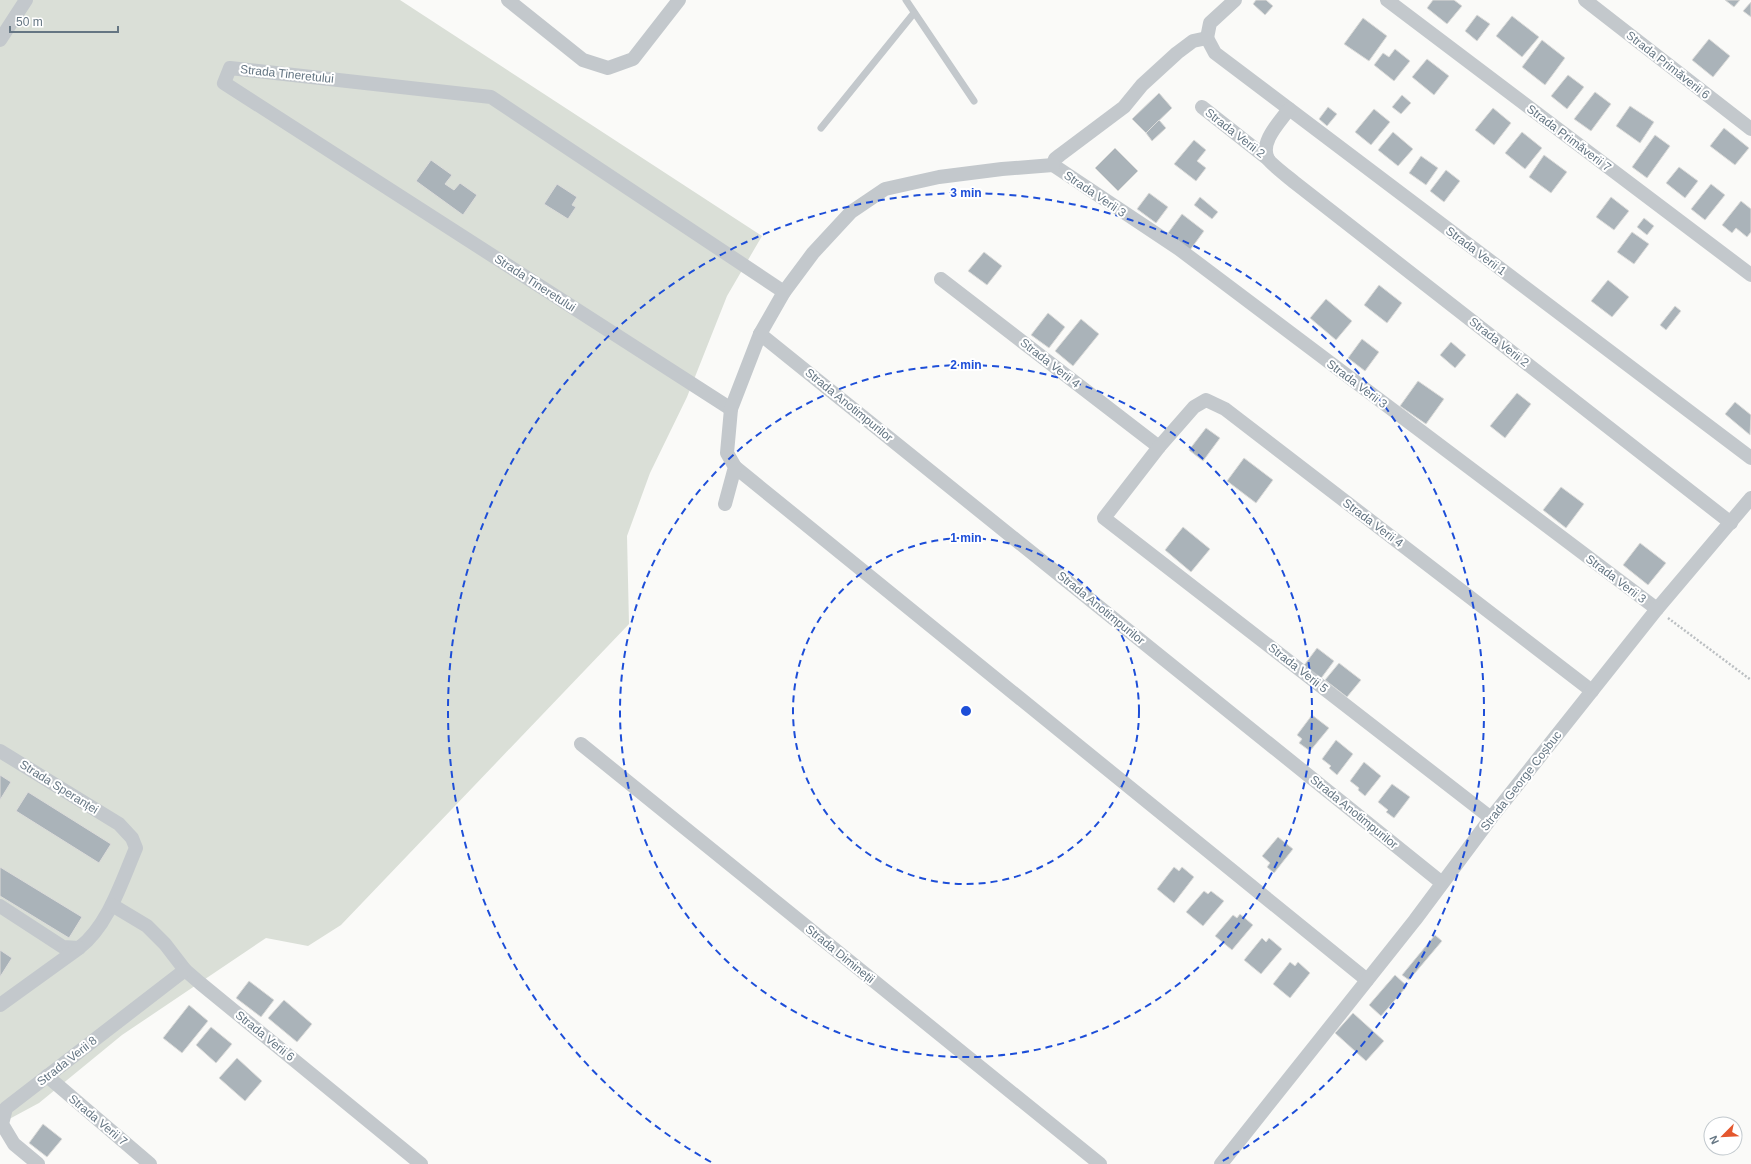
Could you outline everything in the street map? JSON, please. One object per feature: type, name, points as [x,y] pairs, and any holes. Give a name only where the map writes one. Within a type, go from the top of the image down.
[{"type":"street","points":[[0,40],[26,0]]},
{"type":"street","points":[[508,0],[583,60],[608,68],[633,59],[679,0]]},
{"type":"street","points":[[1235,0],[1210,24],[1207,38],[1192,41],[1177,53],[1142,84],[1124,107],[1060,155],[1053,165],[1002,169],[939,178],[885,189],[851,212],[813,253],[784,292],[760,334],[731,409],[727,453],[735,467],[1367,980]]},
{"type":"street","name":"Strada Primăverii 7","points":[[1388,0],[1751,276]]},
{"type":"street","name":"Strada Primăverii 6","points":[[1585,0],[1751,129]]},
{"type":"street","name":"Strada Verii 1","points":[[1207,38],[1215,53],[1751,458]]},
{"type":"street","name":"Strada Tineretului","points":[[731,409],[224,83],[230,68],[491,97],[784,292]]},
{"type":"street","name":"Strada Verii 2","points":[[1202,107],[1268,159],[1294,182],[1731,523]]},
{"type":"street","name":"Strada Verii 2","points":[[1268,159],[1266,147],[1268,138],[1289,109]]},
{"type":"street","name":"Strada Verii 3","points":[[1053,165],[1179,249],[1657,609]]},
{"type":"street","name":"Strada Verii 4","points":[[941,279],[1159,447]]},
{"type":"street","name":"Strada Anotimpurilor","points":[[760,334],[1442,883]]},
{"type":"street","name":"Strada Verii 4","points":[[1104,518],[1159,447],[1194,407],[1206,400],[1225,409],[1592,691]]},
{"type":"street","points":[[725,504],[735,467]]},
{"type":"street","name":"Strada George Coșbuc","points":[[1221,1164],[1367,980],[1491,818],[1657,609],[1751,498]]},
{"type":"street","name":"Strada Verii 5","points":[[1104,518],[1491,818]]},
{"type":"street","name":"Strada Dimineții","points":[[581,744],[1100,1164]]},
{"type":"street","name":"Strada Speranței","points":[[0,751],[119,824],[132,838],[136,848],[112,905]]},
{"type":"street","points":[[0,1005],[88,941],[112,905]]},
{"type":"street","name":"Strada Verii 6","points":[[112,905],[147,926],[165,944],[185,970],[421,1164]]},
{"type":"street","points":[[0,906],[63,946],[79,948]]},
{"type":"street","name":"Strada Verii 8","points":[[38,1164],[14,1144],[2,1124],[6,1108],[185,970]]},
{"type":"street","name":"Strada Verii 7","points":[[47,1076],[150,1164]]},
{"type":"lane","points":[[906,0],[974,101]]},
{"type":"lane","points":[[821,128],[914,13]]},
{"type":"path","points":[[1657,609],[1751,680]]},
{"type":"shaded area","points":[[0,0],[400,0],[762,236],[727,296],[687,397],[650,473],[627,536],[629,624],[341,925],[308,946],[266,938],[122,1035],[39,1103],[0,1124]]},
{"type":"building","points":[[1256,0],[1266,0],[1273,6],[1265,15],[1253,4]]},
{"type":"building","points":[[1433,0],[1454,0],[1462,6],[1447,24],[1427,8]]},
{"type":"building","points":[[1725,0],[1740,0],[1734,7]]},
{"type":"building","points":[[1751,2],[1751,17],[1743,11]]},
{"type":"building","points":[[1477,15],[1490,24],[1477,41],[1465,31]]},
{"type":"building","points":[[1512,16],[1539,37],[1522,57],[1496,36]]},
{"type":"building","points":[[1363,18],[1387,36],[1369,61],[1344,44]]},
{"type":"building","points":[[1709,39],[1730,56],[1713,77],[1692,60]]},
{"type":"building","points":[[1542,40],[1565,58],[1545,85],[1522,67]]},
{"type":"building","points":[[1395,49],[1410,61],[1394,81],[1374,65],[1383,53],[1389,57]]},
{"type":"building","points":[[1427,59],[1449,76],[1434,95],[1412,77]]},
{"type":"building","points":[[1568,75],[1584,87],[1567,109],[1551,96]]},
{"type":"building","points":[[1595,92],[1611,104],[1591,131],[1574,119]]},
{"type":"building","points":[[1159,93],[1172,108],[1146,133],[1132,119]]},
{"type":"building","points":[[1402,95],[1411,103],[1401,114],[1392,107]]},
{"type":"building","points":[[1630,106],[1654,122],[1640,143],[1616,126]]},
{"type":"building","points":[[1328,107],[1337,114],[1327,126],[1319,119]]},
{"type":"building","points":[[1493,108],[1511,123],[1494,145],[1475,130]]},
{"type":"building","points":[[1374,109],[1390,122],[1371,145],[1355,132]]},
{"type":"building","points":[[1159,120],[1166,128],[1152,141],[1146,133]]},
{"type":"building","points":[[1724,128],[1749,148],[1735,165],[1710,146]]},
{"type":"building","points":[[1393,132],[1413,149],[1398,166],[1378,150]]},
{"type":"building","points":[[1522,132],[1542,148],[1525,169],[1505,153]]},
{"type":"building","points":[[1655,135],[1670,146],[1647,178],[1632,167]]},
{"type":"building","points":[[1194,140],[1206,150],[1197,161],[1206,168],[1196,181],[1174,164]]},
{"type":"building","points":[[1115,148],[1138,171],[1118,191],[1095,168]]},
{"type":"building","points":[[1544,155],[1567,172],[1551,193],[1529,177]]},
{"type":"building","points":[[1421,156],[1438,168],[1426,185],[1409,173]]},
{"type":"building","points":[[431,160],[452,175],[445,184],[454,190],[460,183],[477,195],[463,215],[416,181]]},
{"type":"building","points":[[1679,167],[1698,181],[1685,198],[1666,183]]},
{"type":"building","points":[[1446,170],[1460,181],[1444,202],[1430,191]]},
{"type":"building","points":[[557,184],[577,197],[572,205],[576,207],[568,219],[544,204]]},
{"type":"building","points":[[1711,184],[1725,195],[1705,220],[1691,209]]},
{"type":"building","points":[[1149,193],[1168,207],[1156,223],[1137,209]]},
{"type":"building","points":[[1200,197],[1218,212],[1212,219],[1194,205]]},
{"type":"building","points":[[1611,197],[1629,211],[1614,230],[1596,217]]},
{"type":"building","points":[[1741,201],[1751,209],[1751,232],[1747,237],[1736,228],[1732,233],[1722,225]]},
{"type":"building","points":[[1182,214],[1204,231],[1190,250],[1168,233]]},
{"type":"building","points":[[1644,218],[1654,226],[1647,235],[1637,227]]},
{"type":"building","points":[[1632,232],[1649,244],[1634,264],[1617,252]]},
{"type":"building","points":[[984,252],[1002,266],[987,285],[968,271]]},
{"type":"building","points":[[1608,280],[1629,297],[1612,317],[1591,301]]},
{"type":"building","points":[[1379,285],[1402,303],[1387,323],[1364,305]]},
{"type":"building","points":[[1326,299],[1352,321],[1336,340],[1310,318]]},
{"type":"building","points":[[1675,306],[1681,311],[1666,330],[1660,325]]},
{"type":"building","points":[[1048,313],[1065,327],[1049,348],[1031,335]]},
{"type":"building","points":[[1081,319],[1099,334],[1073,366],[1055,351]]},
{"type":"building","points":[[1362,339],[1379,352],[1365,371],[1348,358]]},
{"type":"building","points":[[1451,342],[1466,355],[1455,368],[1440,355]]},
{"type":"building","points":[[1418,381],[1444,399],[1426,424],[1400,406]]},
{"type":"building","points":[[1517,393],[1531,404],[1505,438],[1490,426]]},
{"type":"building","points":[[1735,402],[1751,415],[1750,435],[1725,414]]},
{"type":"building","points":[[1206,428],[1220,438],[1203,461],[1189,450]]},
{"type":"building","points":[[1244,458],[1273,480],[1256,503],[1227,481]]},
{"type":"building","points":[[1561,487],[1584,504],[1566,528],[1543,510]]},
{"type":"building","points":[[1183,527],[1210,549],[1191,572],[1165,550]]},
{"type":"building","points":[[1640,543],[1666,563],[1648,585],[1623,565]]},
{"type":"building","points":[[1317,648],[1334,661],[1319,681],[1302,668]]},
{"type":"building","points":[[1339,663],[1361,680],[1347,697],[1325,680]]},
{"type":"building","points":[[1312,715],[1329,728],[1310,751],[1299,743],[1302,739],[1297,735]]},
{"type":"building","points":[[1336,740],[1353,754],[1337,775],[1329,768],[1331,766],[1322,759]]},
{"type":"building","points":[[1364,762],[1381,776],[1365,796],[1358,790],[1359,788],[1350,781]]},
{"type":"building","points":[[0,775],[11,782],[0,800]]},
{"type":"building","points":[[1392,784],[1410,797],[1394,818],[1386,812],[1388,810],[1378,802]]},
{"type":"building","points":[[28,792],[111,844],[99,863],[16,811]]},
{"type":"building","points":[[1278,837],[1293,849],[1274,873],[1267,867],[1270,863],[1262,856]]},
{"type":"building","points":[[0,867],[82,917],[69,938],[0,896]]},
{"type":"building","points":[[1174,867],[1179,871],[1182,867],[1194,877],[1174,903],[1157,889]]},
{"type":"building","points":[[1204,891],[1208,894],[1211,891],[1224,901],[1203,926],[1186,912]]},
{"type":"building","points":[[1240,914],[1253,925],[1232,950],[1215,936],[1233,915],[1237,918]]},
{"type":"building","points":[[1435,935],[1442,941],[1409,980],[1402,975]]},
{"type":"building","points":[[1262,938],[1266,942],[1269,938],[1282,949],[1261,974],[1244,960]]},
{"type":"building","points":[[0,950],[12,958],[0,977]]},
{"type":"building","points":[[1290,962],[1295,966],[1298,962],[1310,973],[1290,998],[1273,984]]},
{"type":"building","points":[[1395,975],[1407,986],[1381,1016],[1369,1005]]},
{"type":"building","points":[[249,981],[274,1000],[261,1017],[236,998]]},
{"type":"building","points":[[284,1000],[312,1024],[297,1042],[268,1018]]},
{"type":"building","points":[[189,1005],[208,1021],[182,1053],[163,1038]]},
{"type":"building","points":[[1353,1013],[1384,1041],[1366,1061],[1335,1033]]},
{"type":"building","points":[[211,1027],[232,1044],[216,1063],[196,1045]]},
{"type":"building","points":[[237,1058],[262,1081],[245,1101],[219,1078]]},
{"type":"building","points":[[43,1124],[62,1139],[47,1157],[29,1143]]}]
